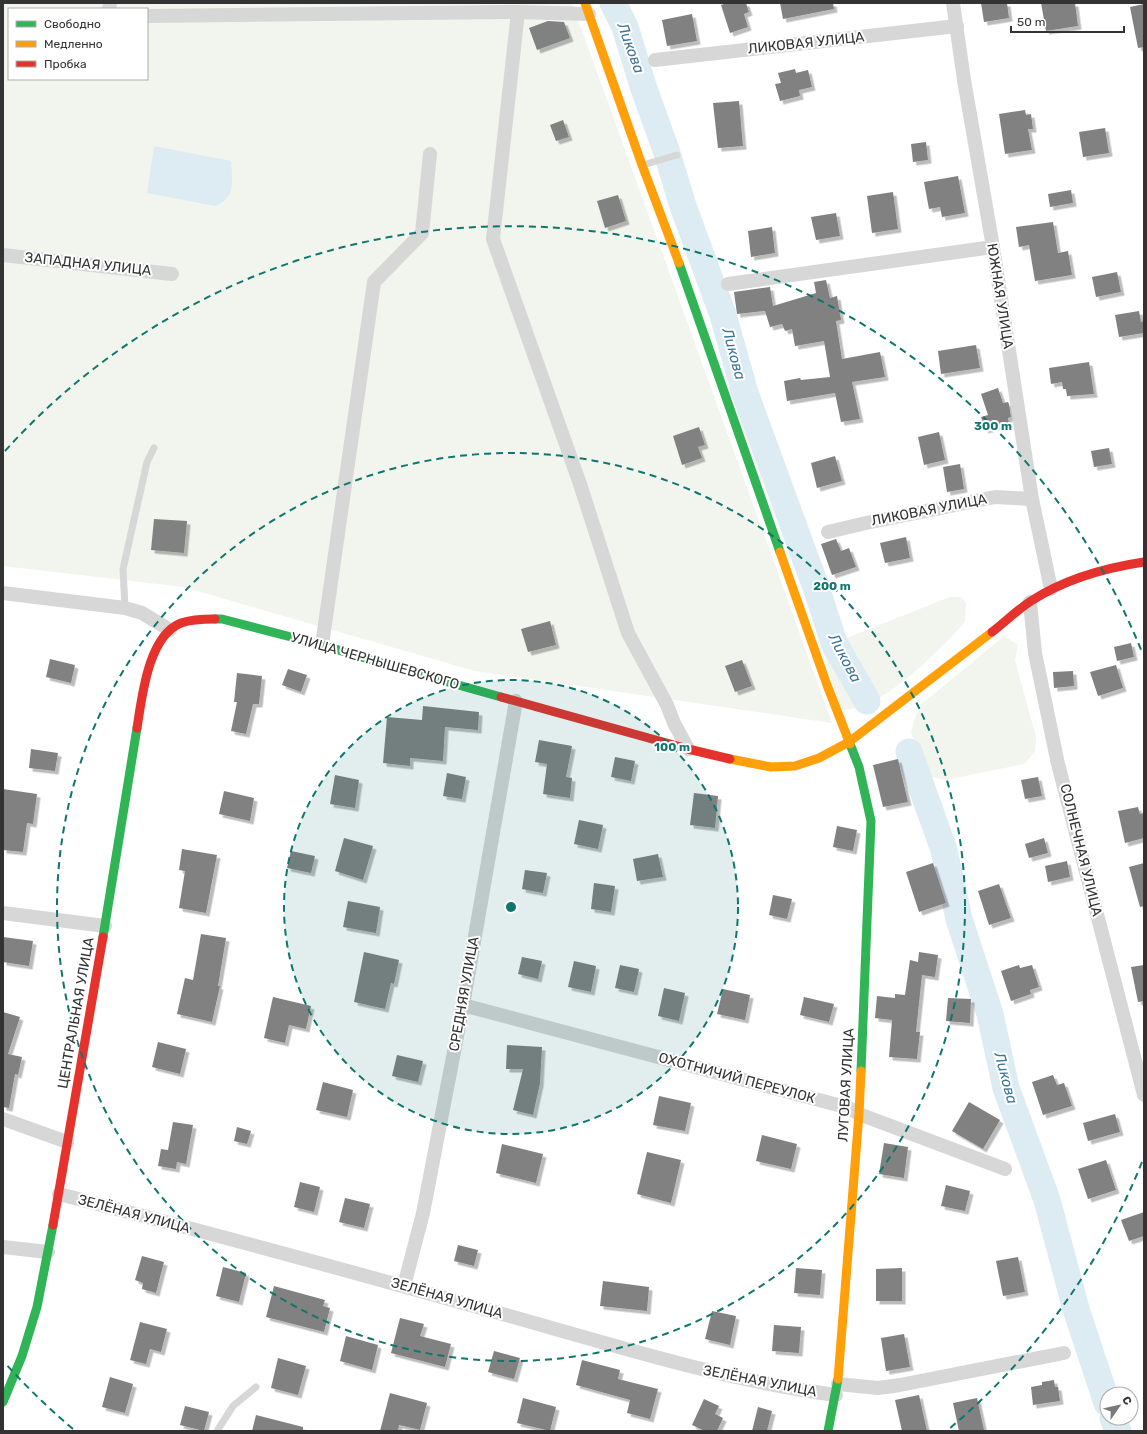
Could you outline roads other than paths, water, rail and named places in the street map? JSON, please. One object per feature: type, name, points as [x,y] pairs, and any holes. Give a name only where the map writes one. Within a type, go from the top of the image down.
[{"type":"street","name":"ЮЖНАЯ УЛИЦА","points":[[953,3],[964,80],[993,246],[1032,499],[1049,590]]},
{"type":"street","points":[[148,16],[518,12],[587,8]]},
{"type":"street","name":"ЛУГОВАЯ УЛИЦА","points":[[587,8],[827,685],[849,742],[864,788],[871,821],[859,1114],[837,1390],[828,1431]]},
{"type":"street","points":[[518,12],[493,239],[580,484],[628,633],[667,705],[674,723],[688,749]]},
{"type":"street","name":"ЛИКОВАЯ УЛИЦА","points":[[655,60],[957,26]]},
{"type":"street","points":[[322,645],[374,282],[422,232],[430,154]]},
{"type":"street","points":[[728,284],[993,246]]},
{"type":"street","name":"ЗАПАДНАЯ УЛИЦА","points":[[3,255],[172,274]]},
{"type":"street","name":"ЛИКОВАЯ УЛИЦА","points":[[828,532],[995,497],[1032,499]]},
{"type":"street","points":[[1049,590],[1087,574],[1144,562]]},
{"type":"street","name":"УЛИЦА ЧЕРНЫШЕВСКОГО","points":[[170,630],[181,624],[200,619],[222,619],[322,645],[391,666],[688,749],[748,764],[771,767],[795,766],[819,758],[849,742],[1030,602],[1049,590]]},
{"type":"street","points":[[3,593],[125,608],[142,613],[170,630]]},
{"type":"street","name":"СОЛНЕЧНАЯ УЛИЦА","points":[[1030,602],[1035,653],[1058,764],[1144,1096]]},
{"type":"street","name":"ЦЕНТРАЛЬНАЯ УЛИЦА","points":[[3,1402],[22,1356],[35,1314],[48,1252],[105,926],[142,699],[153,654],[159,642],[170,630]]},
{"type":"street","name":"СРЕДНЯЯ УЛИЦА","points":[[404,1286],[423,1213],[463,1005],[516,701]]},
{"type":"street","points":[[3,913],[105,926]]},
{"type":"street","name":"ОХОТНИЧИЙ ПЕРЕУЛОК","points":[[463,1005],[849,1108],[859,1114],[1005,1169]]},
{"type":"street","points":[[3,1119],[67,1142]]},
{"type":"street","name":"ЗЕЛЁНАЯ УЛИЦА","points":[[59,1194],[404,1286],[696,1368],[812,1392],[878,1388],[900,1385],[1064,1353]]},
{"type":"street","points":[[3,1247],[48,1252]]},
{"type":"lane","points":[[642,165],[677,155]]},
{"type":"lane","points":[[125,608],[123,569],[147,462],[154,448]]},
{"type":"lane","points":[[217,1431],[233,1406],[256,1387]]},
{"type":"waterway","name":"Ликова","points":[[613,3],[625,27],[683,206],[723,315],[745,393],[817,590],[834,643],[867,701]]},
{"type":"waterway","name":"Ликова","points":[[909,752],[944,850],[959,919],[990,1014],[1006,1088],[1047,1200],[1076,1309],[1101,1386]]},
{"type":"waterway","name":"Ликова","points":[[1116,1426],[1118,1431]]}]
